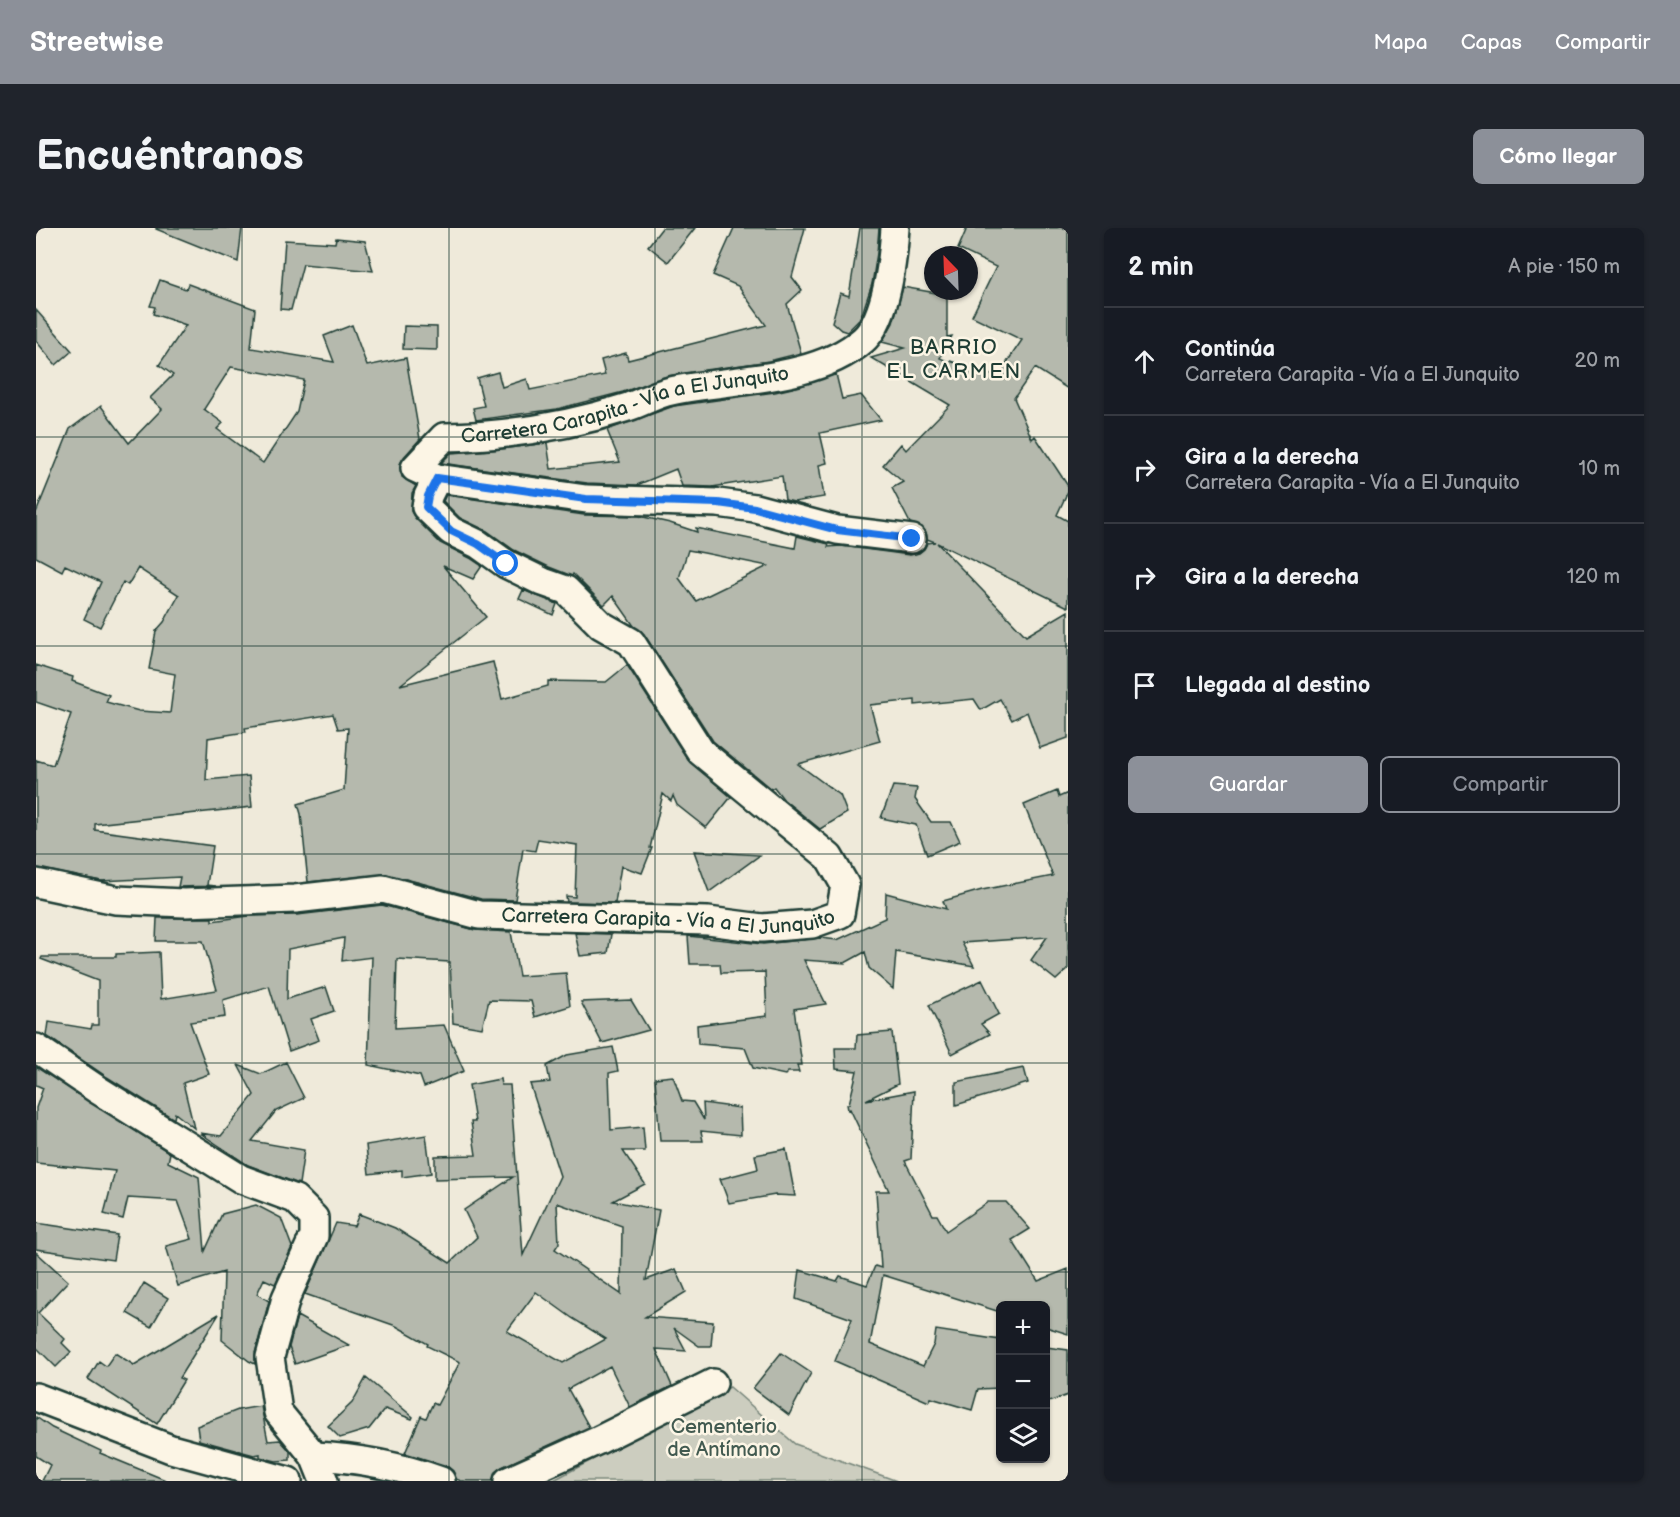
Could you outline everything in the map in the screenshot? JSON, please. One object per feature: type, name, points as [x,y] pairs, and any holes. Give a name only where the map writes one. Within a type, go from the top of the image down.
[{"type":"street","name":"Carretera Carapita - Vía a El Junquito","points":[[36,884],[116,900],[184,903],[295,899],[383,889],[479,915],[708,921],[762,928],[812,924],[840,914],[845,885],[828,857],[701,752],[631,642],[601,625],[566,591],[506,564],[478,544],[451,531],[426,507],[428,496],[437,478],[415,468],[444,437],[499,435],[569,422],[628,407],[669,391],[791,372],[834,360],[865,339],[875,323],[887,292],[896,228]]},
{"type":"street","points":[[437,478],[586,499],[718,503],[755,508],[837,530],[912,539]]},
{"type":"street","points":[[36,1048],[98,1090],[241,1179],[295,1198],[314,1218],[315,1236],[285,1298],[270,1357],[278,1412],[314,1456],[324,1481]]},
{"type":"street","points":[[508,1481],[588,1445],[713,1383]]},
{"type":"street","points":[[36,1397],[171,1449],[288,1481]]},
{"type":"street","points":[[314,1456],[345,1457],[414,1471],[441,1481]]},
{"type":"green space","name":"Cementerio de Antímano","points":[[730,1387],[795,1444],[897,1481],[552,1481]]},
{"type":"building","points":[[242,228],[238,262],[156,229]]},
{"type":"building","points":[[662,228],[695,228],[668,262],[648,246]]},
{"type":"building","points":[[734,228],[805,228],[792,277],[802,290],[787,304],[801,353],[769,361],[667,376],[623,392],[557,409],[476,420],[473,408],[484,406],[477,378],[498,372],[502,387],[527,379],[530,390],[605,375],[601,360],[626,353],[628,360],[766,325],[738,286],[713,275]]},
{"type":"building","points":[[860,228],[879,228],[877,253],[872,284],[863,311],[858,321],[847,332],[832,322],[840,293],[849,296]]},
{"type":"building","points":[[967,228],[1068,228],[1068,389],[1035,368],[1014,398],[1032,439],[1035,436],[1068,486],[1057,515],[1068,521],[1068,607],[937,543],[1026,636],[1068,611],[1068,738],[1040,748],[1027,712],[1012,720],[1000,699],[981,710],[974,699],[915,705],[915,700],[870,705],[880,741],[798,764],[840,795],[847,813],[820,829],[784,800],[774,787],[771,789],[713,741],[644,634],[634,626],[613,596],[604,605],[573,574],[572,576],[549,567],[514,550],[487,531],[460,518],[443,501],[446,495],[584,515],[639,516],[697,532],[696,528],[795,548],[797,536],[829,544],[828,547],[841,546],[910,555],[919,553],[927,543],[935,542],[927,539],[922,527],[910,523],[892,488],[903,482],[883,465],[901,444],[906,450],[950,405],[871,358],[905,348],[882,342],[893,323],[903,287],[924,291],[924,300],[947,300],[947,337],[952,336],[940,358],[947,361],[947,367],[950,361],[997,377],[1022,340],[972,316],[996,267],[978,258],[978,246],[959,246]],"holes":[[[688,550],[768,566],[696,601],[679,578]]]},
{"type":"building","points":[[336,238],[365,241],[373,271],[303,264],[291,310],[280,309],[285,240],[335,243]]},
{"type":"building","points":[[160,280],[186,289],[188,284],[255,309],[251,348],[334,362],[324,336],[352,325],[367,366],[406,358],[420,439],[400,464],[402,477],[416,486],[412,493],[411,511],[440,543],[482,566],[473,579],[443,566],[486,617],[400,685],[493,662],[502,699],[548,686],[548,681],[606,682],[627,665],[688,760],[731,797],[706,828],[677,805],[673,796],[671,801],[663,794],[650,848],[652,848],[642,873],[621,866],[615,903],[567,902],[566,896],[575,897],[577,845],[538,839],[535,851],[523,849],[515,900],[481,899],[387,874],[308,882],[298,804],[344,790],[348,728],[338,729],[333,714],[245,728],[246,732],[208,738],[206,780],[249,776],[252,807],[95,824],[95,830],[213,846],[207,885],[216,886],[178,887],[180,877],[101,881],[36,868],[36,760],[53,765],[71,714],[36,702],[36,665],[73,677],[72,681],[109,695],[106,702],[139,711],[170,713],[175,674],[149,669],[156,631],[164,622],[179,595],[138,568],[128,585],[123,582],[100,627],[84,619],[101,582],[65,565],[62,571],[36,557],[36,513],[70,429],[101,406],[129,443],[162,409],[150,398],[173,375],[159,365],[186,325],[153,314],[155,307],[150,306]],"holes":[[[231,367],[304,380],[297,412],[263,463],[217,429],[223,423],[204,409]]]},
{"type":"building","points":[[36,310],[72,351],[56,365],[36,341]]},
{"type":"building","points":[[404,326],[437,327],[437,350],[403,349]]},
{"type":"building","points":[[836,374],[842,399],[861,395],[881,420],[820,433],[827,463],[819,465],[824,497],[794,502],[785,500],[782,476],[712,487],[682,486],[676,469],[637,485],[587,483],[441,463],[451,453],[547,443],[551,469],[620,462],[607,430],[674,406],[775,392]]},
{"type":"building","points":[[523,590],[557,604],[553,615],[519,599]]},
{"type":"building","points":[[893,786],[917,788],[915,799],[931,822],[951,822],[960,841],[927,855],[916,825],[881,818]]},
{"type":"building","points":[[1057,791],[1059,797],[1068,793],[1068,969],[1056,980],[1031,960],[1047,937],[962,943],[974,966],[896,952],[893,989],[869,968],[865,952],[845,963],[804,960],[826,1004],[794,1009],[802,1065],[797,1065],[799,1072],[788,1072],[785,1075],[753,1068],[745,1048],[698,1044],[697,1025],[767,1016],[765,972],[721,973],[720,964],[690,964],[688,936],[763,944],[821,938],[837,940],[885,918],[886,893],[946,909],[943,901],[982,890],[1053,876],[1024,805]]},
{"type":"building","points":[[694,851],[760,855],[709,892]]},
{"type":"building","points":[[382,905],[475,930],[511,932],[519,976],[566,973],[570,1006],[535,1017],[531,1001],[489,1000],[482,1028],[453,1023],[450,962],[397,959],[395,1028],[444,1025],[464,1071],[424,1087],[420,1076],[368,1065],[372,957],[342,961],[344,938],[288,949],[287,999],[326,987],[334,1011],[311,1019],[319,1040],[289,1051],[269,986],[223,1000],[225,1017],[190,1022],[209,1074],[183,1083],[194,1128],[175,1113],[174,1119],[47,1036],[49,1022],[91,1029],[92,1025],[98,1025],[98,981],[41,959],[42,957],[116,957],[116,954],[159,952],[161,999],[217,990],[203,941],[156,941],[157,918],[212,918],[212,921],[249,916],[297,915]]},
{"type":"building","points":[[575,933],[611,934],[608,953],[580,956]]},
{"type":"building","points":[[982,980],[999,1014],[981,1024],[990,1034],[952,1054],[929,1005]]},
{"type":"building","points":[[631,1000],[649,1030],[602,1043],[581,1002]]},
{"type":"building","points":[[892,1032],[898,1084],[866,1100],[914,1091],[911,1159],[905,1161],[933,1215],[937,1215],[946,1231],[988,1202],[1006,1202],[1030,1229],[1012,1240],[1038,1281],[1068,1269],[1068,1334],[1050,1328],[1050,1301],[996,1301],[996,1311],[883,1275],[870,1344],[923,1366],[934,1344],[936,1330],[996,1339],[996,1388],[978,1389],[972,1410],[931,1398],[929,1402],[835,1361],[852,1319],[796,1299],[800,1270],[837,1281],[840,1276],[867,1285],[875,1266],[881,1268],[876,1191],[889,1191],[850,1109],[848,1110],[847,1104],[849,1104],[857,1071],[836,1069],[835,1048],[856,1048],[857,1035]]},
{"type":"building","points":[[613,1047],[618,1071],[609,1073],[611,1130],[643,1127],[645,1151],[623,1151],[645,1184],[613,1201],[659,1210],[646,1280],[676,1269],[686,1292],[645,1317],[713,1322],[711,1346],[699,1346],[674,1328],[686,1351],[656,1349],[672,1386],[630,1407],[610,1366],[568,1389],[589,1427],[502,1467],[495,1472],[493,1481],[461,1481],[456,1479],[453,1471],[447,1466],[405,1453],[421,1416],[426,1418],[433,1403],[437,1405],[460,1362],[427,1346],[428,1344],[396,1326],[305,1294],[336,1223],[354,1226],[359,1214],[395,1228],[450,1263],[477,1237],[464,1210],[513,1177],[435,1179],[435,1156],[476,1155],[471,1122],[475,1122],[469,1085],[500,1079],[501,1085],[510,1085],[523,1255],[560,1176],[530,1084],[550,1082],[547,1066],[567,1055]],"holes":[[[557,1203],[622,1226],[621,1294],[555,1249],[559,1243]],[[536,1292],[572,1318],[606,1339],[563,1363],[507,1331]]]},
{"type":"building","points":[[286,1062],[304,1098],[276,1111],[252,1141],[304,1150],[299,1184],[248,1165],[200,1133],[221,1136],[254,1095],[238,1065],[261,1074]]},
{"type":"building","points":[[36,1067],[170,1153],[168,1162],[199,1177],[205,1251],[222,1214],[256,1205],[281,1218],[292,1247],[275,1284],[264,1279],[257,1294],[269,1301],[255,1353],[255,1364],[222,1340],[224,1272],[178,1286],[166,1246],[192,1239],[178,1201],[128,1198],[123,1219],[104,1214],[115,1171],[36,1163],[36,1108],[43,1088],[36,1085]]},
{"type":"building","points":[[1024,1068],[1028,1083],[956,1105],[956,1082]]},
{"type":"building","points":[[673,1076],[682,1101],[693,1102],[704,1120],[703,1103],[740,1108],[741,1135],[701,1131],[703,1141],[660,1141],[655,1078]]},
{"type":"building","points":[[426,1135],[431,1173],[402,1177],[402,1170],[369,1174],[366,1145]]},
{"type":"building","points":[[786,1149],[795,1196],[775,1195],[729,1203],[720,1179],[758,1169],[755,1155]]},
{"type":"building","points":[[36,1223],[117,1235],[113,1260],[36,1249]]},
{"type":"building","points":[[36,1252],[68,1281],[38,1313],[65,1339],[62,1343],[71,1352],[56,1367],[36,1347]]},
{"type":"building","points":[[144,1283],[168,1298],[151,1327],[127,1313]]},
{"type":"building","points":[[219,1314],[179,1378],[184,1380],[157,1424],[88,1379],[99,1361],[106,1366],[115,1353],[134,1365]]},
{"type":"building","points":[[297,1316],[349,1345],[295,1364],[289,1347]]},
{"type":"building","points":[[1050,1348],[1068,1350],[1068,1395],[1050,1402]]},
{"type":"building","points":[[781,1353],[811,1373],[789,1415],[753,1388]]},
{"type":"building","points":[[366,1378],[413,1417],[412,1419],[385,1409],[369,1429],[340,1438],[328,1426],[352,1403]]},
{"type":"building","points":[[261,1406],[268,1441],[280,1440],[290,1451],[290,1460],[276,1461],[260,1457],[260,1454],[254,1455],[199,1440],[197,1426],[238,1410]]},
{"type":"building","points":[[36,1417],[52,1428],[101,1451],[100,1453],[168,1481],[42,1481],[50,1465],[36,1456]]},
{"type":"district","name":"BARRIO EL CARMEN","points":[[954,359]]},
{"type":"route","points":[[506,564],[478,544],[451,531],[426,507],[428,496],[437,478],[586,499],[718,503],[755,508],[837,530],[912,539]]}]
